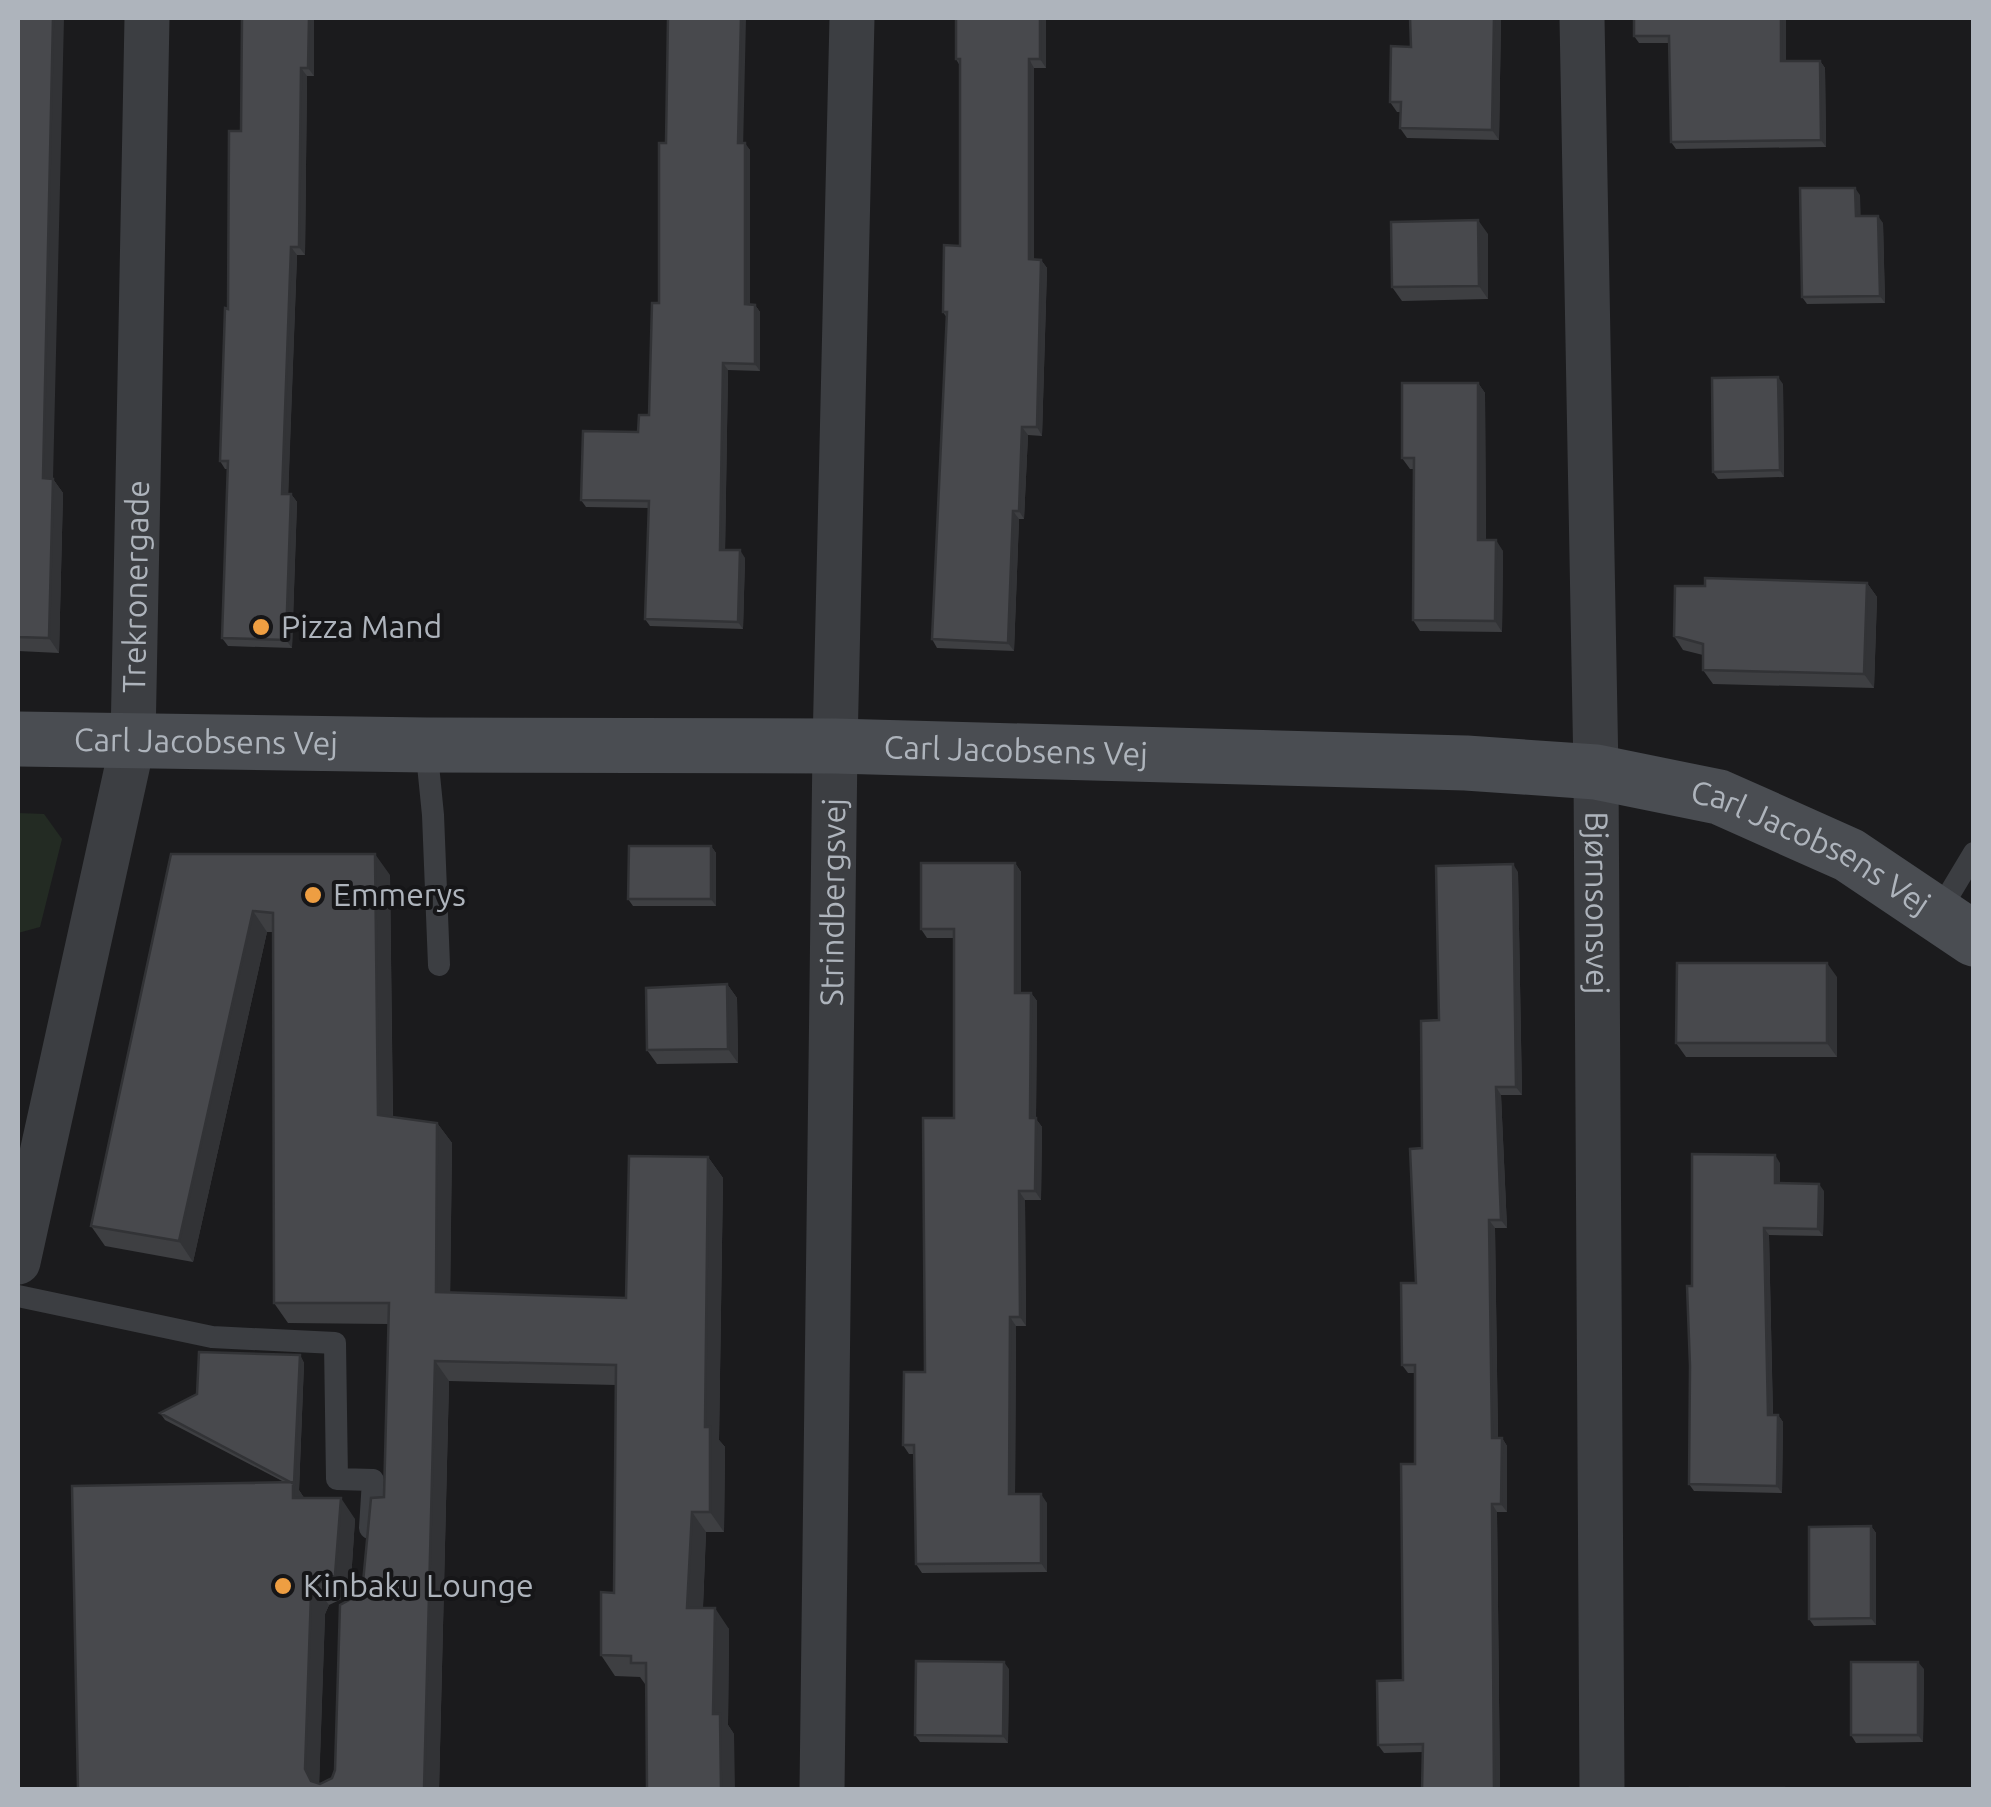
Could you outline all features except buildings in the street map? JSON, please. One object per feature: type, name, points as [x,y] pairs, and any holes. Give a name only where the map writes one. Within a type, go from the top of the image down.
[{"type":"street","name":"Trekronergade","points":[[18,1262],[132,741],[147,18]]},
{"type":"street","name":"Strindbergsvej","points":[[822,1790],[835,746],[852,18]]},
{"type":"street","name":"Bjørnsonsvej","points":[[1582,18],[1596,772],[1602,1790]]},
{"type":"street","name":"Carl Jacobsens Vej","points":[[18,739],[835,746],[1466,763],[1596,772],[1719,797],[1849,856],[1956,926]]},
{"type":"lane","points":[[426,745],[440,965]]},
{"type":"lane","points":[[1956,926],[1974,853]]},
{"type":"lane","points":[[18,1296],[212,1336],[335,1343],[337,1478],[373,1480],[368,1552]]},
{"type":"shaded area","points":[[18,813],[44,814],[62,839],[40,927],[18,933]]},
{"type":"place","name":"Pizza Mand","points":[[261,627]]},
{"type":"place","name":"Emmerys","points":[[313,895]]},
{"type":"place","name":"Kinbaku Lounge","points":[[283,1586]]}]
